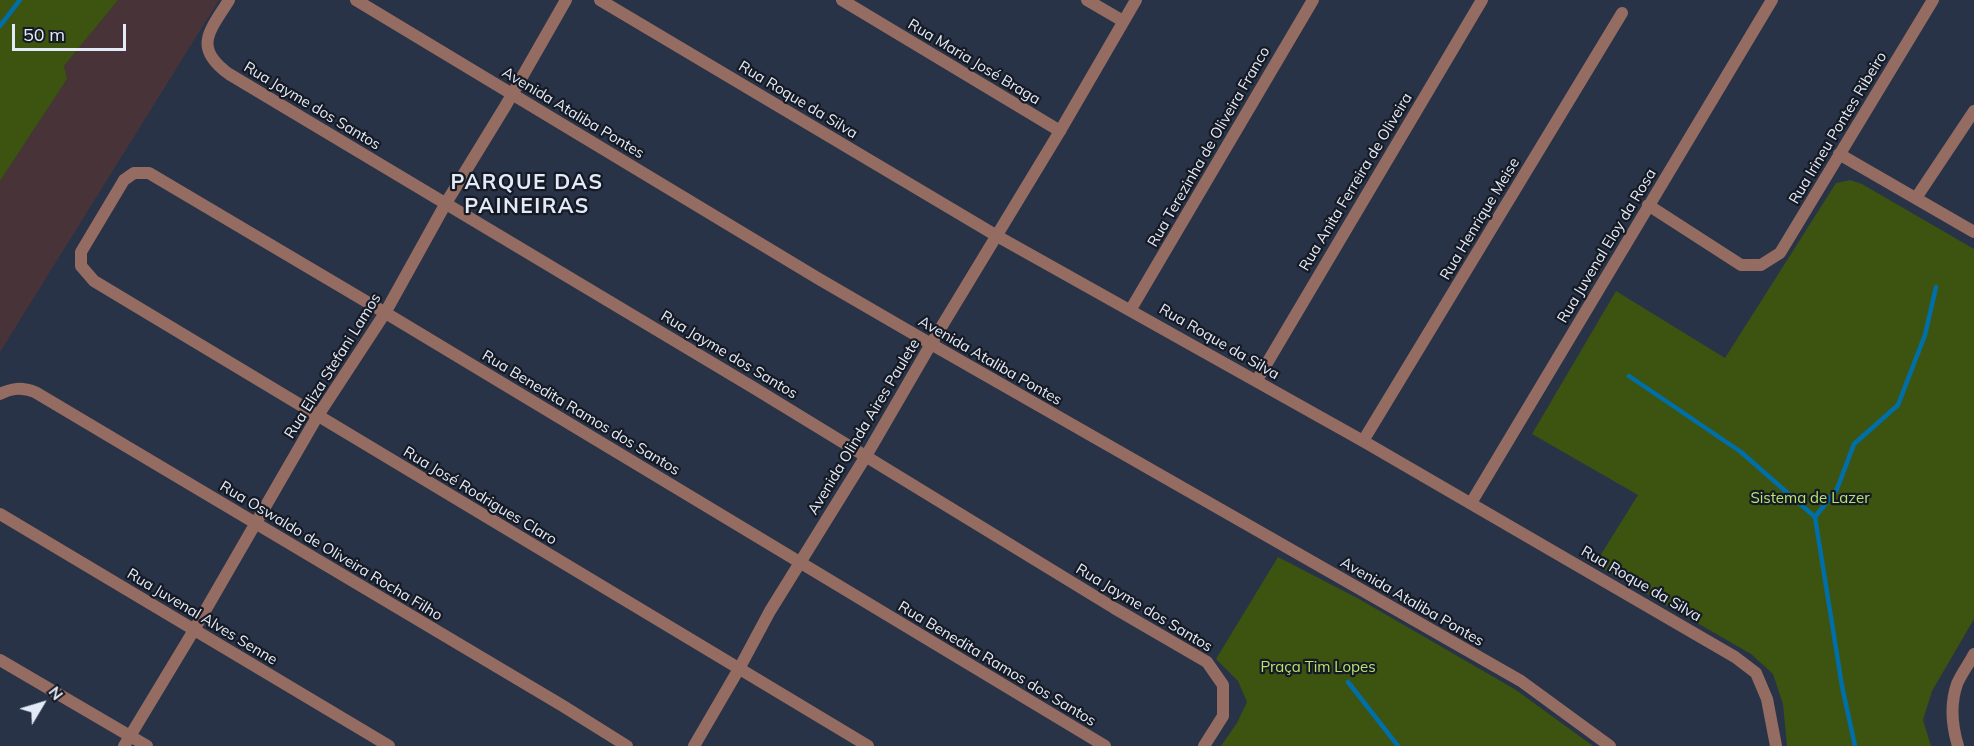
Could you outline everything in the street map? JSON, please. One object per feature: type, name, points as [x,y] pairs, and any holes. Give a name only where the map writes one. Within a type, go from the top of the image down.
[{"type":"street","name":"Rua Jayme dos Santos","points":[[229,0],[208,33],[209,56],[219,67],[1207,662],[1223,685],[1223,717],[1204,746]]},
{"type":"street","name":"Avenida Ataliba Pontes","points":[[356,0],[819,279],[1521,681],[1610,746]]},
{"type":"street","name":"Rua Eliza Stefani Lamos","points":[[127,741],[317,417],[385,313],[446,203],[566,0]]},
{"type":"street","name":"Rua Roque da Silva","points":[[600,0],[997,236],[1364,441],[1735,657],[1756,673],[1767,699],[1776,746]]},
{"type":"street","name":"Rua Maria José Braga","points":[[842,0],[1060,131]]},
{"type":"street","points":[[1087,0],[1123,21]]},
{"type":"street","name":"Avenida Olinda Aires Paulete","points":[[693,746],[770,611],[866,456],[1136,0]]},
{"type":"street","name":"Rua Terezinha de Oliveira Franco","points":[[1131,309],[1313,0]]},
{"type":"street","name":"Rua Anita Ferreira de Oliveira","points":[[1257,380],[1482,0]]},
{"type":"street","name":"Rua Irineu Pontes Ribeiro","points":[[1648,205],[1741,265],[1761,266],[1780,253],[1933,0]]},
{"type":"street","name":"Rua Juvenal Eloy da Rosa","points":[[1472,503],[1770,2]]},
{"type":"street","name":"Rua Henrique Meise","points":[[1364,441],[1622,13]]},
{"type":"street","points":[[1916,198],[1974,111]]},
{"type":"street","points":[[1839,154],[1974,232]]},
{"type":"street","name":"Rua Benedita Ramos dos Santos","points":[[81,266],[81,252],[123,180],[134,173],[149,173],[1105,746]]},
{"type":"street","name":"Rua José Rodrigues Claro","points":[[81,266],[94,281],[317,417],[740,667],[868,746]]},
{"type":"street","name":"Rua Oswaldo de Oliveira Rocha Filho","points":[[0,394],[18,388],[26,388],[35,392],[627,746]]},
{"type":"street","name":"Rua Juvenal Alves Senne","points":[[0,514],[389,746]]},
{"type":"street","points":[[1958,746],[1954,731],[1953,707],[1957,683],[1974,654]]},
{"type":"street","points":[[0,660],[127,741],[147,746]]},
{"type":"shaded area","points":[[118,0],[219,0],[0,352],[0,181],[67,79],[64,66]]},
{"type":"green space","points":[[0,0],[118,0],[64,66],[67,79],[0,181]]},
{"type":"green space","name":"Sistema de Lazer","points":[[1850,180],[1862,184],[1974,249],[1974,619],[1932,691],[1923,720],[1931,746],[1787,746],[1783,704],[1773,674],[1751,654],[1595,564],[1638,495],[1532,434],[1616,291],[1725,358],[1836,183]]},
{"type":"green space","name":"Praça Tim Lopes","points":[[1278,557],[1359,599],[1516,690],[1593,746],[1221,746],[1237,723],[1247,702],[1238,681],[1216,659]]},
{"type":"waterway","points":[[0,26],[20,0]]},
{"type":"waterway","points":[[1815,517],[1837,489],[1854,444],[1898,405],[1925,335],[1936,287]]},
{"type":"waterway","points":[[1629,376],[1741,452],[1815,517],[1842,686],[1855,746]]},
{"type":"waterway","points":[[1348,682],[1398,746]]},
{"type":"district","name":"PARQUE DAS PAINEIRAS","points":[[527,195]]}]
